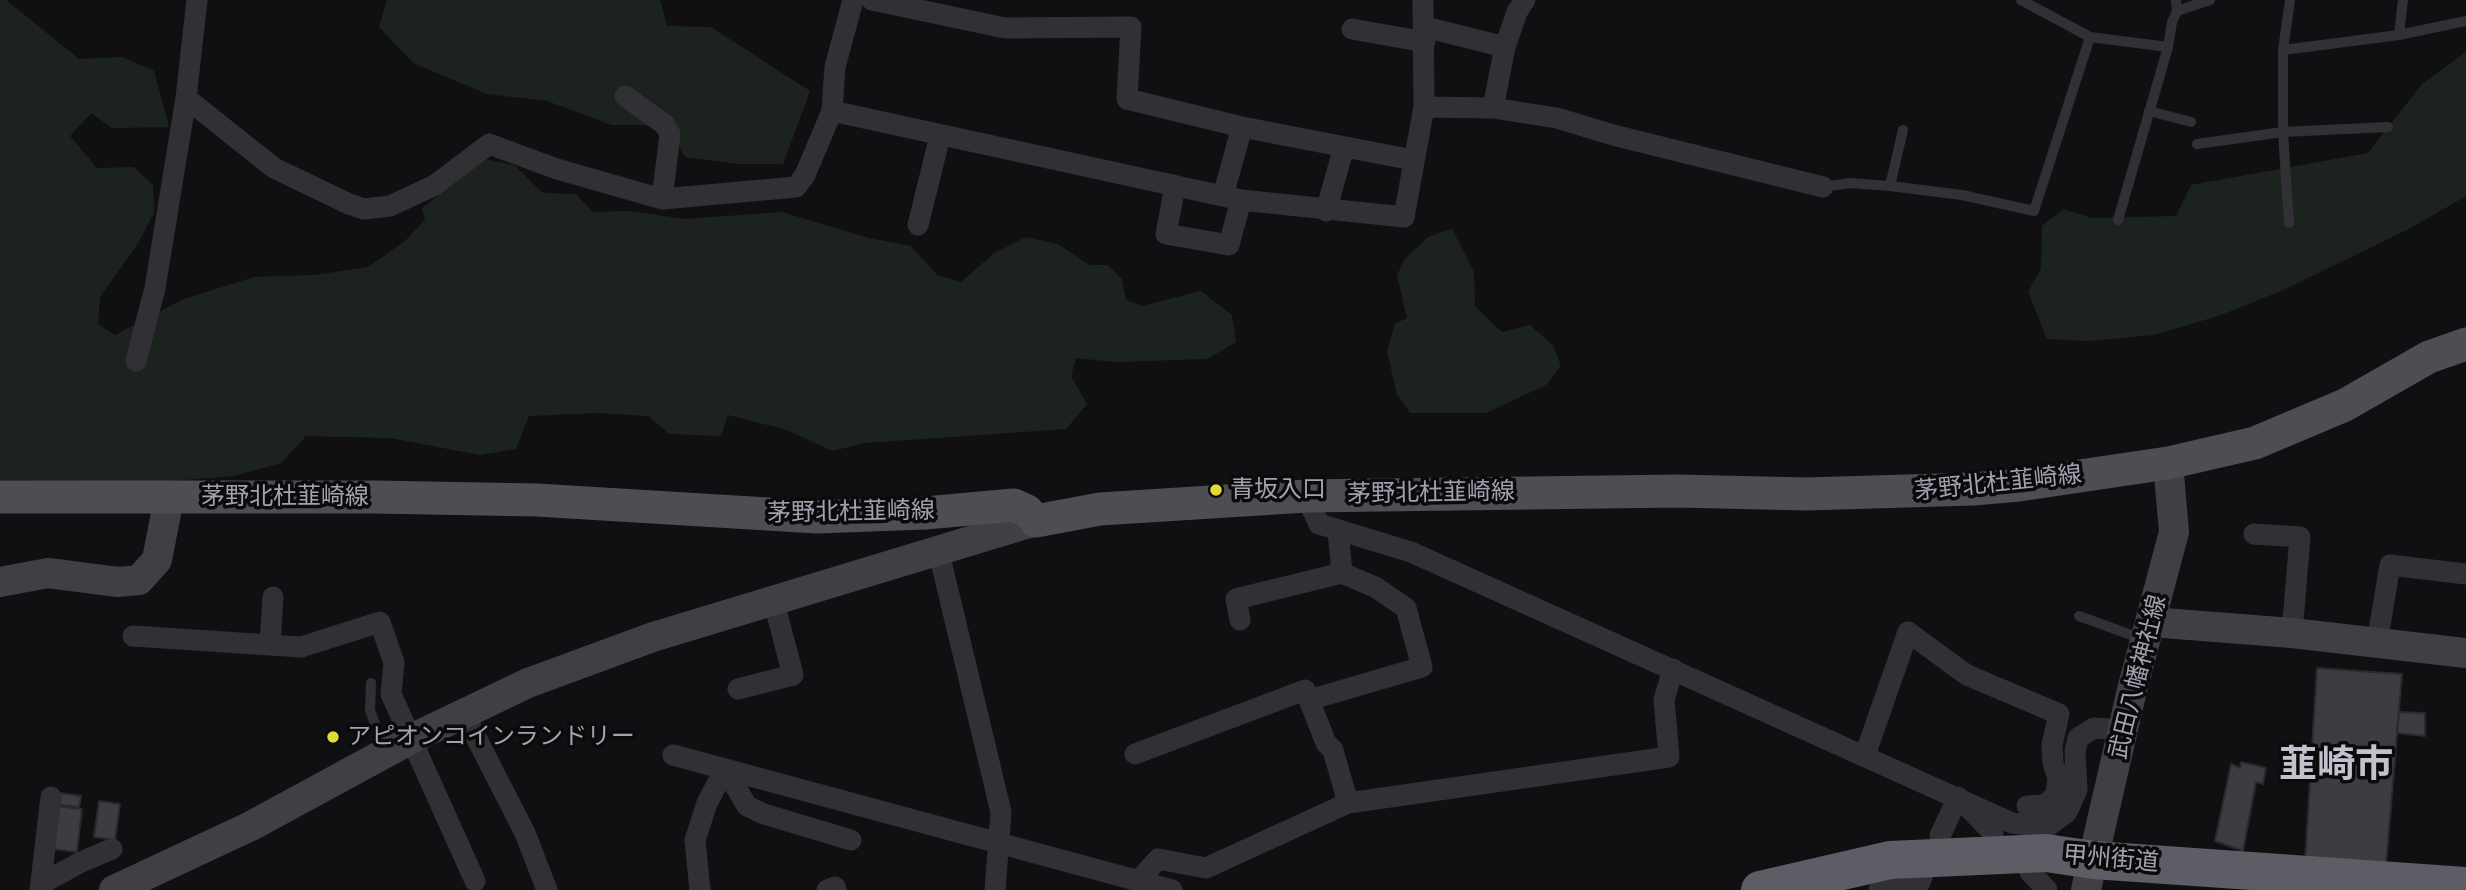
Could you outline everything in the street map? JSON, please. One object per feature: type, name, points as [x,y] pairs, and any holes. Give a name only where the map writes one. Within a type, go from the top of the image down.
[{"type":"highway","name":"甲州街道","points":[[1760,890],[1890,860],[2046,853],[2089,880],[2466,886]]},
{"type":"main road","name":"茅野北杜韮崎線","points":[[0,496],[537,500],[817,517],[925,513],[1014,505],[1027,511],[1036,522],[1100,509],[1306,496],[1610,491],[1902,493],[2019,485],[2168,463],[2255,443],[2345,405],[2429,357],[2466,344]]},
{"type":"street","points":[[136,361],[155,288],[186,98],[197,0]]},
{"type":"street","points":[[186,98],[274,168],[365,209],[390,206],[435,186],[489,144],[557,169],[662,200],[796,187],[805,175],[832,111],[835,67],[853,0]]},
{"type":"street","points":[[872,0],[1005,28],[1131,27],[1127,99],[1242,127],[1413,160]]},
{"type":"street","points":[[832,111],[1232,198],[1326,211],[1404,217],[1424,107],[1423,0]]},
{"type":"street","points":[[1493,108],[1505,47],[1517,12],[1525,0]]},
{"type":"street","points":[[1352,29],[1425,35],[1505,47]]},
{"type":"street","points":[[625,96],[665,125],[670,134],[662,200]]},
{"type":"street","points":[[1424,107],[1493,108],[1557,118],[1613,135],[1823,187]]},
{"type":"street","points":[[1175,186],[1166,234],[1229,245],[1232,198],[1242,127]]},
{"type":"street","points":[[918,225],[940,136]]},
{"type":"street","points":[[1326,211],[1344,147]]},
{"type":"street","name":"武田八幡神社線","points":[[2089,880],[2123,730],[2174,532],[2168,463]]},
{"type":"street","points":[[1306,496],[1319,524],[1411,552],[2012,823],[2047,827],[2067,812],[2077,790],[2053,763],[2052,745],[2059,713],[1967,675],[1908,632],[1864,755]]},
{"type":"street","points":[[0,582],[48,573],[118,582],[139,580],[156,560],[169,498]]},
{"type":"street","points":[[114,890],[251,825],[463,712],[527,683],[640,641],[938,549],[1036,522]]},
{"type":"street","points":[[1338,531],[1342,573]]},
{"type":"street","points":[[2254,534],[2300,537],[2292,633]]},
{"type":"street","points":[[938,549],[1001,812],[995,890]]},
{"type":"street","points":[[2377,643],[2390,565],[2466,574]]},
{"type":"street","points":[[1240,620],[1236,599],[1342,573],[1375,587],[1406,608],[1422,667],[1309,700]]},
{"type":"street","points":[[270,645],[273,597]]},
{"type":"street","points":[[737,689],[793,675],[773,600]]},
{"type":"street","points":[[133,636],[301,647],[380,622],[394,663],[391,695],[413,738],[475,881]]},
{"type":"street","points":[[2149,631],[2292,633],[2466,653]]},
{"type":"street","points":[[1138,881],[1158,859],[1206,868],[1348,803],[1669,757],[1664,700],[1673,669]]},
{"type":"street","points":[[1135,754],[1305,690],[1326,743],[1333,750],[1348,803]]},
{"type":"street","points":[[463,712],[525,833],[547,890]]},
{"type":"street","points":[[2027,806],[2045,805],[2056,795],[2067,777],[2078,738],[2094,728],[2123,730]]},
{"type":"street","points":[[673,755],[1172,890]]},
{"type":"street","points":[[725,769],[747,806],[764,814],[851,840]]},
{"type":"street","points":[[700,890],[695,840],[706,803],[725,769]]},
{"type":"street","points":[[40,887],[51,797]]},
{"type":"street","points":[[1958,797],[1993,833]]},
{"type":"street","points":[[1940,836],[1958,797]]},
{"type":"street","points":[[40,887],[81,862],[112,849]]},
{"type":"street","points":[[2030,872],[2047,890]]},
{"type":"street","points":[[1879,890],[1920,882],[1923,874]]},
{"type":"street","points":[[827,890],[835,887],[836,890]]},
{"type":"lane","points":[[2021,0],[2090,37],[2168,47]]},
{"type":"lane","points":[[2118,220],[2168,47],[2176,5],[2210,0]]},
{"type":"lane","points":[[2289,223],[2283,132],[2283,50],[2290,0]]},
{"type":"lane","points":[[2399,35],[2403,0]]},
{"type":"lane","points":[[2283,50],[2399,35],[2466,21]]},
{"type":"lane","points":[[1823,187],[1850,183],[1890,186],[1962,195],[2034,211],[2090,37]]},
{"type":"lane","points":[[2150,111],[2191,121]]},
{"type":"lane","points":[[2197,144],[2283,132],[2388,127]]},
{"type":"lane","points":[[1890,186],[1903,130]]},
{"type":"lane","points":[[2078,616],[2149,631]]},
{"type":"lane","points":[[372,683],[370,710],[386,752]]},
{"type":"shaded area","points":[[0,0],[6,0],[79,59],[122,57],[154,71],[169,127],[112,128],[91,113],[70,136],[97,168],[133,167],[153,185],[154,213],[137,245],[100,297],[98,324],[115,335],[184,299],[254,277],[314,275],[368,267],[405,241],[425,220],[422,208],[485,159],[514,165],[543,193],[576,194],[593,212],[629,211],[685,219],[782,212],[869,238],[911,246],[937,275],[961,282],[993,254],[1026,237],[1058,244],[1089,265],[1108,265],[1122,279],[1126,300],[1142,306],[1201,291],[1232,315],[1236,342],[1207,359],[1115,362],[1076,358],[1071,376],[1087,404],[1066,429],[865,443],[832,451],[787,430],[728,415],[721,436],[669,434],[648,416],[598,413],[529,416],[516,449],[480,455],[390,438],[306,436],[281,463],[234,476],[159,482],[0,480]]},
{"type":"shaded area","points":[[387,0],[660,0],[667,26],[711,27],[810,91],[783,164],[738,164],[685,157],[667,125],[612,125],[547,101],[487,94],[413,63],[379,27]]},
{"type":"shaded area","points":[[2466,52],[2466,196],[2409,229],[2281,291],[2221,315],[2154,335],[2087,341],[2047,339],[2028,292],[2041,269],[2042,226],[2063,209],[2092,218],[2176,216],[2191,185],[2368,153],[2422,84]]},
{"type":"shaded area","points":[[1452,229],[1474,272],[1475,306],[1502,332],[1530,325],[1553,345],[1561,366],[1546,385],[1486,413],[1410,413],[1397,395],[1387,351],[1395,324],[1407,318],[1397,275],[1405,259],[1428,237]]},
{"type":"building","points":[[2317,668],[2402,674],[2386,866],[2305,862]]},
{"type":"building","points":[[2399,712],[2425,713],[2425,736],[2397,733]]},
{"type":"building","points":[[2241,762],[2266,768],[2263,784],[2256,782],[2243,851],[2215,841],[2231,764],[2240,768]]},
{"type":"building","points":[[59,793],[81,796],[79,807],[58,805]]},
{"type":"building","points":[[99,801],[120,804],[115,840],[94,837]]},
{"type":"building","points":[[57,806],[82,809],[77,852],[52,849]]},
{"type":"place","name":"青坂入口","points":[[1216,490]]},
{"type":"place","name":"アピオンコインランドリー","points":[[333,737]]},
{"type":"district","name":"韮崎市","points":[[2336,766]]}]
